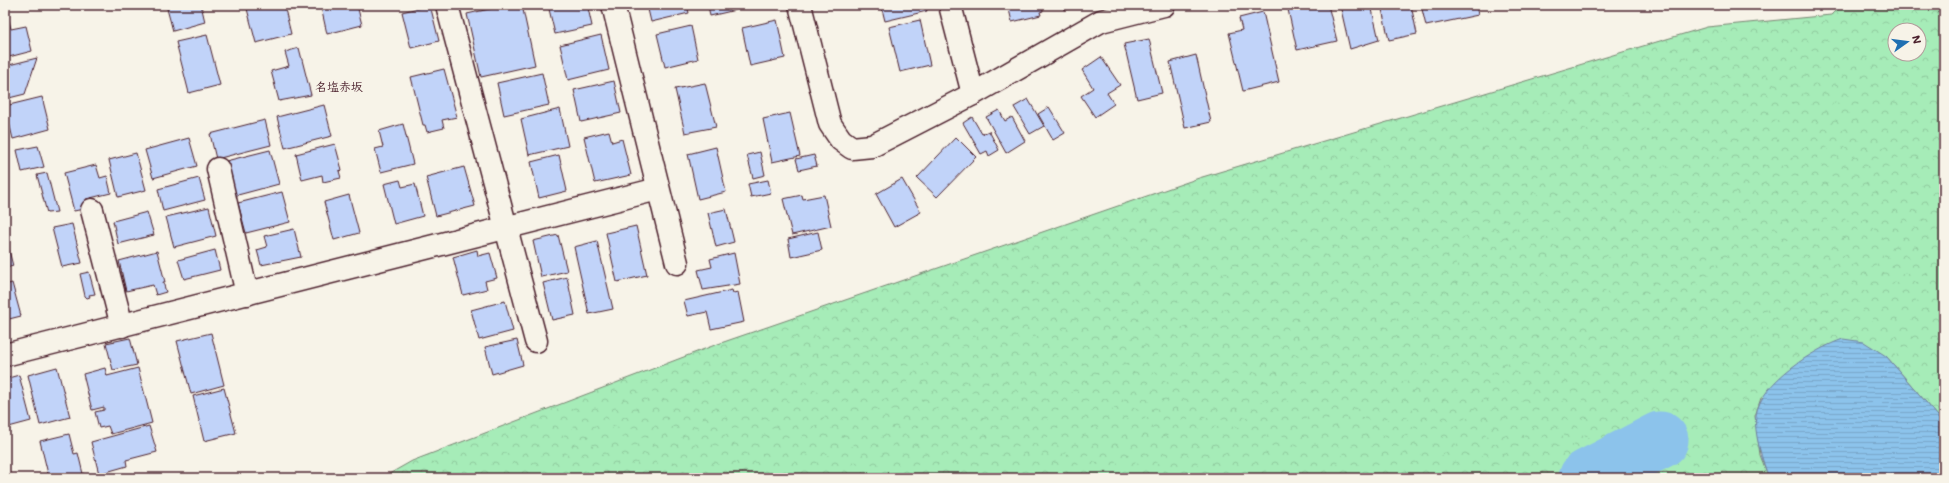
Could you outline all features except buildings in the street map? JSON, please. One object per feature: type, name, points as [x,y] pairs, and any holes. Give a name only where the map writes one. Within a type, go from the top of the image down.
[{"type":"street","points":[[447,5],[536,341]]},
{"type":"street","points":[[613,5],[677,263]]},
{"type":"street","points":[[800,5],[830,124],[841,140],[852,148],[872,146],[972,94],[1099,13],[1164,5]]},
{"type":"street","points":[[950,5],[972,94]]},
{"type":"street","points":[[218,169],[247,294]]},
{"type":"street","points":[[5,355],[658,190]]},
{"type":"street","points":[[92,210],[122,326]]},
{"type":"green space","points":[[1841,5],[1944,5],[1944,423],[1886,356],[1761,398],[1755,416],[1760,455],[1769,478],[382,478],[412,461],[715,345],[1199,178],[1707,27],[1831,15]]},
{"type":"water","points":[[1843,339],[1864,342],[1886,356],[1944,423],[1944,478],[1769,478],[1761,456],[1755,422],[1760,403],[1778,379],[1790,368],[1818,350]]},
{"type":"waterway","points":[[1587,478],[1660,440]]},
{"type":"district","name":"名塩赤坂","points":[[339,86]]}]
